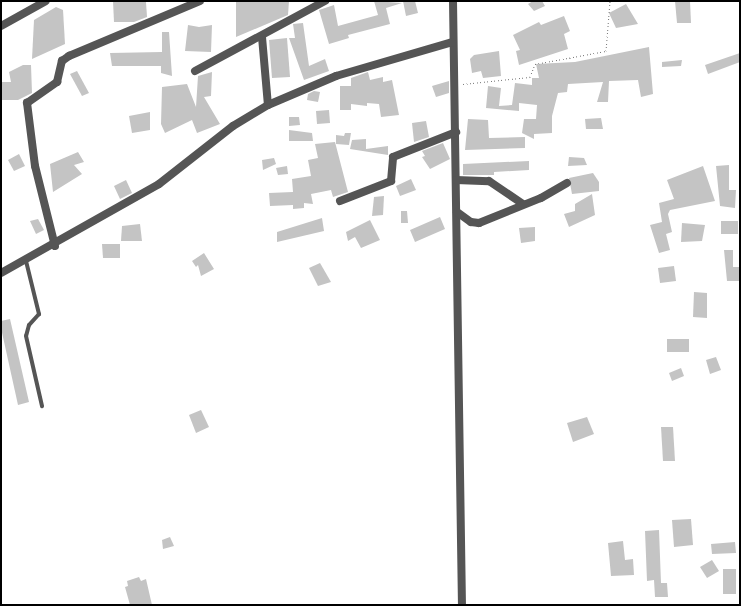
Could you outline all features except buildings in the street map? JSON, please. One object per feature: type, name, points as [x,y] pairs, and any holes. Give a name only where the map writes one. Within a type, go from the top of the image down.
[{"type":"street","points":[[1,26],[46,1]]},
{"type":"street","points":[[55,246],[35,166],[27,103],[57,82],[62,61],[69,56],[200,1]]},
{"type":"street","points":[[195,70],[262,37],[325,1]]},
{"type":"street","points":[[453,1],[452,42],[456,132],[462,605]]},
{"type":"street","points":[[262,37],[268,105]]},
{"type":"street","points":[[1,273],[55,246],[159,184],[232,126],[268,105],[336,76],[452,42]]},
{"type":"street","points":[[340,201],[391,182],[393,157],[456,132]]},
{"type":"street","points":[[456,180],[482,179],[497,183],[523,204]]},
{"type":"street","points":[[457,212],[471,222],[480,223],[541,198],[567,182]]},
{"type":"lane","points":[[26,261],[39,314],[29,325],[26,336],[42,406]]},
{"type":"path","points":[[455,85],[530,77],[535,64],[606,50],[610,1]]}]
